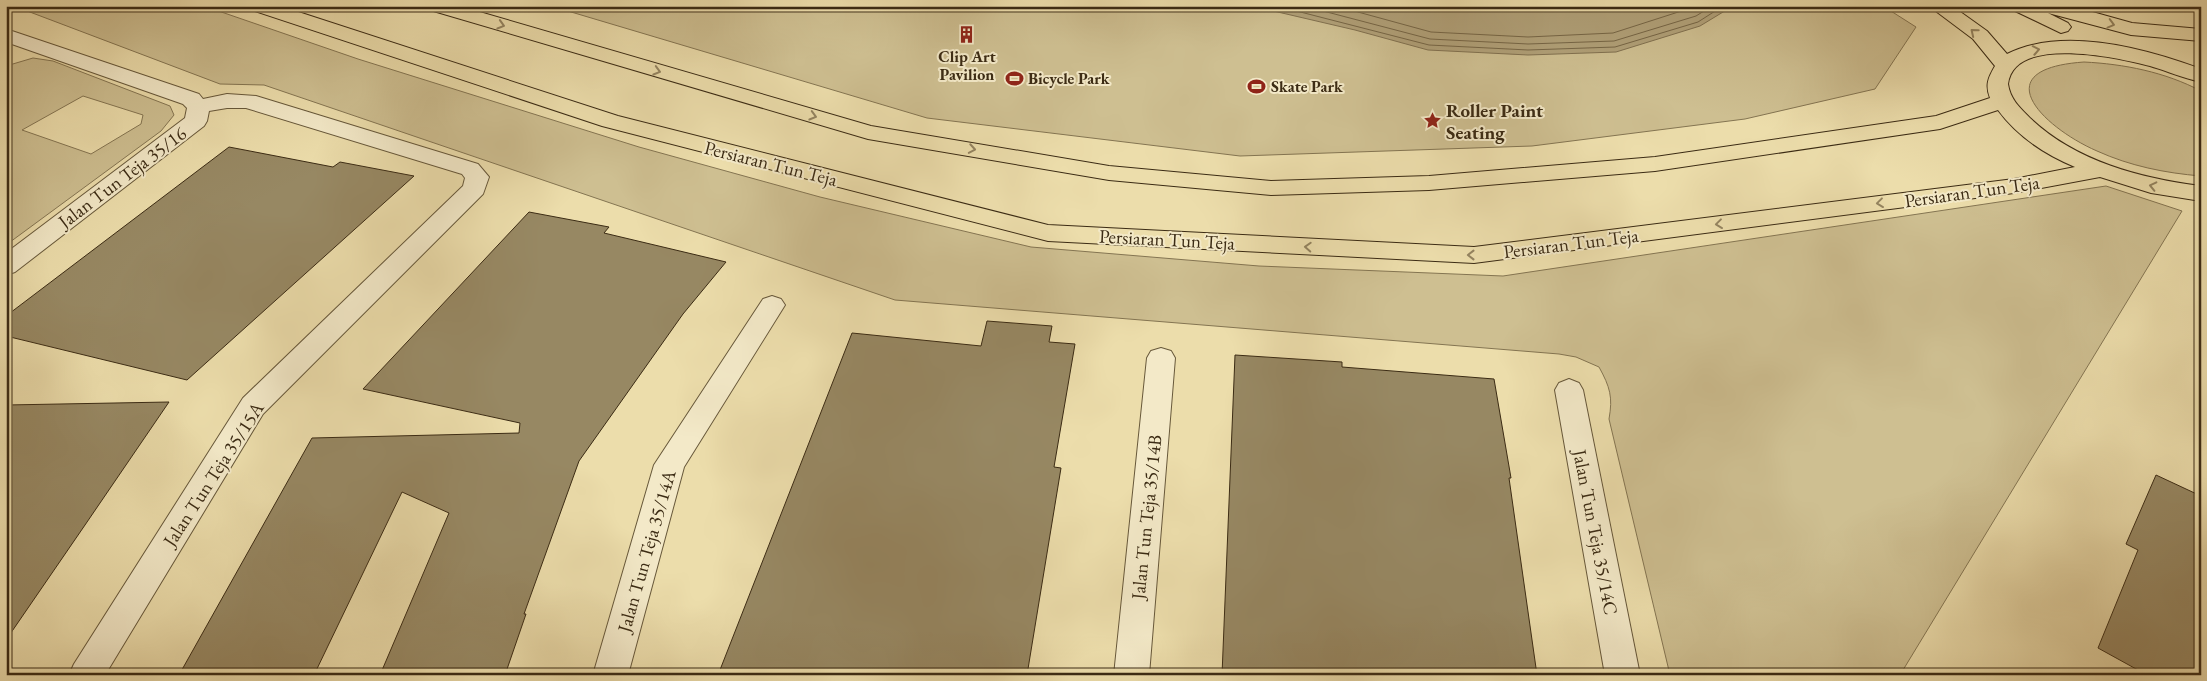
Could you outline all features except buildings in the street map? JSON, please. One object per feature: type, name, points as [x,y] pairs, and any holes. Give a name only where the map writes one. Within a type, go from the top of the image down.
[{"type":"main road","name":"Persiaran Tun Teja","points":[[259,6],[610,122],[1048,233],[1474,256],[2014,186],[2101,170]]},
{"type":"main road","points":[[437,6],[868,132],[1109,173],[1271,188],[1429,183],[1655,164],[1940,122],[2002,101]]},
{"type":"main road","points":[[1939,6],[1980,36],[2004,64]]},
{"type":"main road","points":[[2020,6],[2106,50]]},
{"type":"main road","points":[[2047,6],[2131,29],[2201,35]]},
{"type":"main road","points":[[2201,76],[2163,62],[2132,54],[2090,47],[2053,47],[2023,53],[2004,64],[1997,81],[2002,101],[2023,125],[2057,149],[2101,170],[2140,183],[2178,192],[2201,194]]},
{"type":"main road","points":[[2163,62],[2201,52]]},
{"type":"street","name":"Jalan Tun Teja 35/16","points":[[6,266],[196,121],[198,107],[191,99],[12,42]]},
{"type":"street","name":"Jalan Tun Teja 35/15A","points":[[86,675],[253,406],[474,189],[477,177],[470,169],[248,101],[227,101],[198,107]]},
{"type":"street","name":"Jalan Tun Teja 35/14A","points":[[610,675],[670,465],[772,305]]},
{"type":"street","name":"Jalan Tun Teja 35/14B","points":[[1131,675],[1162,358]]},
{"type":"street","name":"Jalan Tun Teja 35/14C","points":[[1569,390],[1623,675]]},
{"type":"shaded area","points":[[14,6],[204,6],[358,59],[639,147],[820,197],[1031,247],[1259,266],[1503,276],[2106,186],[2182,211],[1900,675],[1670,675],[1609,419],[1611,404],[1608,386],[1599,367],[1576,357],[1559,354],[895,300],[264,85],[220,84]]},
{"type":"shaded area","points":[[551,6],[1883,6],[1916,27],[1875,89],[1745,119],[1532,146],[1240,156],[927,118]]},
{"type":"shaded area","points":[[33,58],[53,61],[170,106],[174,115],[161,131],[6,245],[6,66]],"holes":[[[83,96],[143,115],[141,124],[91,154],[22,130]]]},
{"type":"shaded area","points":[[2084,62],[2144,70],[2187,84],[2201,91],[2201,176],[2148,168],[2109,156],[2077,141],[2043,115],[2032,101],[2029,87],[2036,76],[2053,67]]},
{"type":"water","points":[[1252,6],[1726,6],[1728,9],[1700,26],[1616,52],[1528,55],[1428,50],[1355,30]]},
{"type":"place","name":"Clip Art Pavilion","points":[[967,35]]},
{"type":"place","name":"Bicycle Park","points":[[1014,78]]},
{"type":"place","name":"Skate Park","points":[[1257,86]]},
{"type":"place","name":"Roller Paint Seating","points":[[1432,121]]}]
